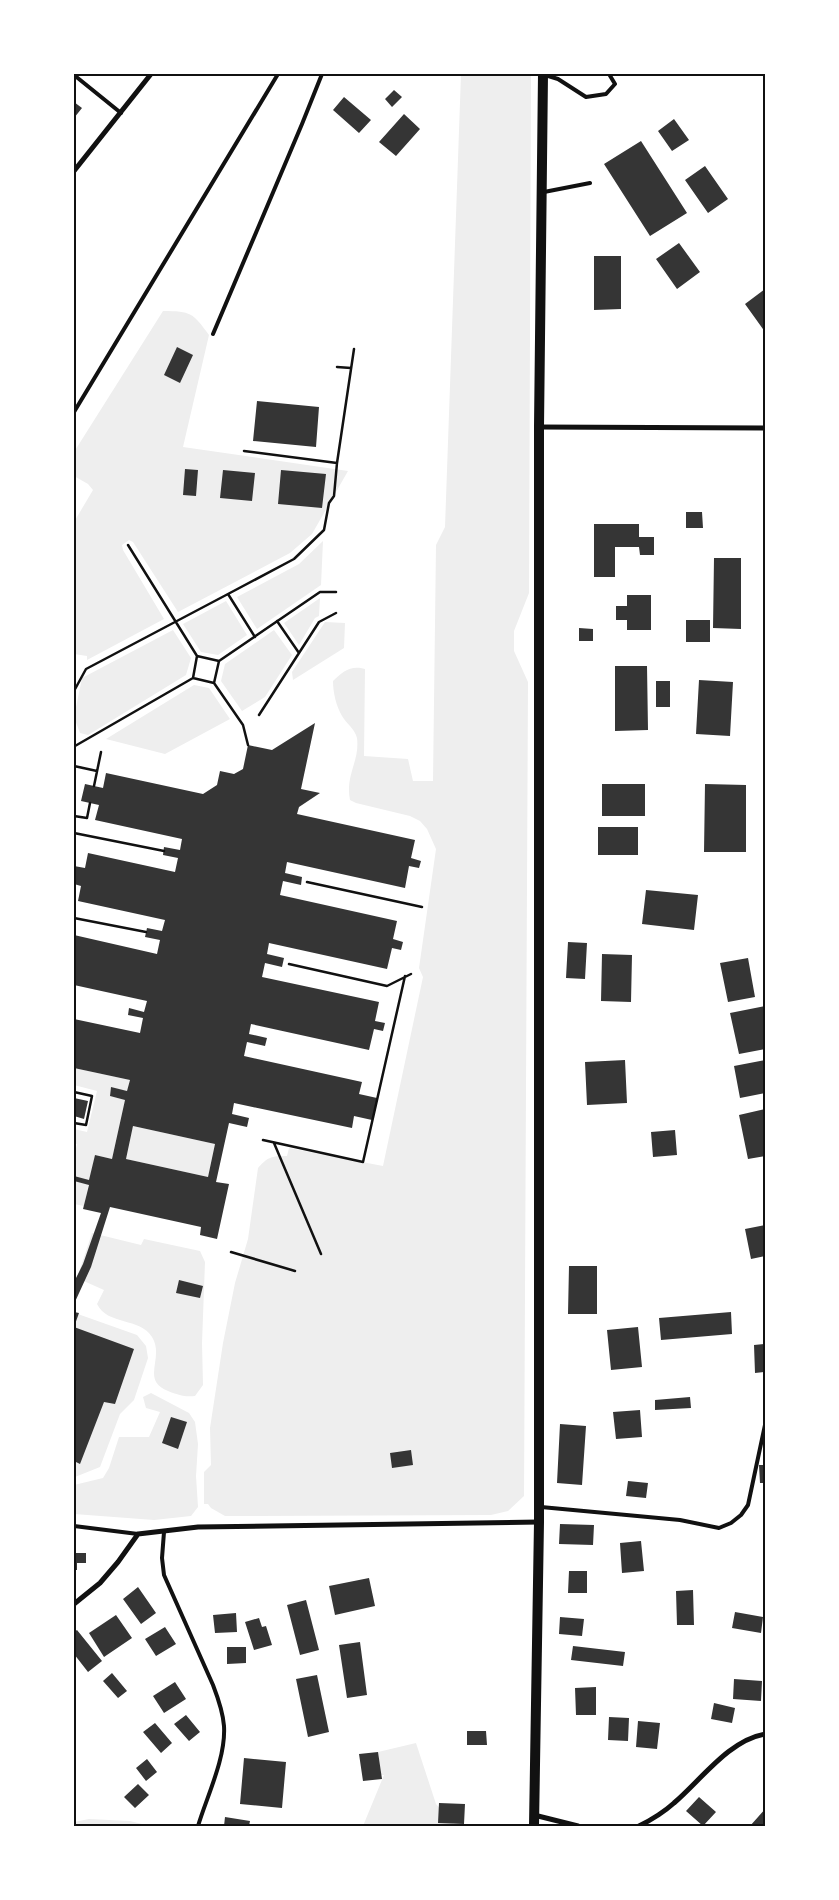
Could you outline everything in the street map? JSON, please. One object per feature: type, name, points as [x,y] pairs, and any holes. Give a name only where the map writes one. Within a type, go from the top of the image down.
[{"type":"main road","points":[[534,1826],[539,1522],[539,427],[543,74]]},
{"type":"street","points":[[74,171],[151,74]]},
{"type":"street","points":[[539,427],[765,428]]},
{"type":"street","points":[[74,1604],[100,1583],[138,1534],[198,1527],[539,1522]]},
{"type":"street","points":[[639,1826],[673,1804],[735,1747],[757,1735],[765,1734]]},
{"type":"street","points":[[534,1815],[578,1826]]},
{"type":"lane","points":[[74,412],[278,74]]},
{"type":"lane","points":[[213,334],[322,74]]},
{"type":"lane","points":[[543,74],[558,79],[586,97],[606,94],[616,84],[609,74]]},
{"type":"lane","points":[[74,75],[121,113]]},
{"type":"lane","points":[[541,193],[590,183]]},
{"type":"lane","points":[[539,1506],[680,1520],[719,1528],[731,1523],[741,1515],[748,1505],[765,1425]]},
{"type":"lane","points":[[74,1526],[138,1534]]},
{"type":"lane","points":[[164,1532],[162,1558],[164,1575],[213,1685],[219,1701],[224,1727],[218,1766],[198,1826]]},
{"type":"path","points":[[74,690],[86,669],[294,559],[324,530],[329,503],[334,496],[336,463],[354,349]]},
{"type":"path","points":[[337,367],[351,368]]},
{"type":"path","points":[[244,452],[336,463]]},
{"type":"path","points":[[128,545],[197,656],[193,678]]},
{"type":"path","points":[[214,683],[219,661],[320,592],[336,592]]},
{"type":"path","points":[[228,594],[255,637]]},
{"type":"path","points":[[259,715],[319,622],[336,613]]},
{"type":"path","points":[[277,621],[299,653]]},
{"type":"path","points":[[197,656],[219,661]]},
{"type":"path","points":[[75,746],[193,678],[214,683],[242,725],[248,744]]},
{"type":"path","points":[[94,786],[101,752]]},
{"type":"path","points":[[74,766],[97,771]]},
{"type":"path","points":[[74,816],[86,818],[90,803]]},
{"type":"path","points":[[74,833],[164,851]]},
{"type":"path","points":[[307,882],[422,907]]},
{"type":"path","points":[[74,918],[146,932]]},
{"type":"path","points":[[289,964],[387,986],[411,974]]},
{"type":"path","points":[[263,1140],[363,1162],[405,976]]},
{"type":"path","points":[[74,1092],[92,1096],[86,1125],[74,1123]]},
{"type":"path","points":[[274,1142],[322,1254]]},
{"type":"path","points":[[232,1252],[295,1271]]},
{"type":"shaded area","points":[[461,74],[531,74],[529,593],[514,631],[514,651],[528,682],[524,1496],[508,1511],[491,1515],[225,1516],[211,1508],[208,1504],[204,1504],[204,1472],[211,1465],[210,1428],[223,1343],[235,1283],[248,1239],[258,1168],[264,1161],[270,1158],[287,1156],[289,1148],[383,1166],[423,977],[419,968],[436,849],[427,829],[420,821],[410,816],[350,800],[349,783],[356,754],[357,738],[338,708],[333,681],[351,669],[365,669],[364,756],[408,759],[413,781],[433,781],[436,545],[445,527]]},
{"type":"shaded area","points":[[163,311],[180,312],[190,315],[199,322],[209,335],[183,447],[348,471],[312,534],[290,553],[178,612],[133,542],[129,540],[122,545],[123,550],[164,619],[87,660],[87,656],[74,654],[74,522],[93,490],[88,484],[74,476],[74,452]]},
{"type":"shaded area","points":[[323,541],[321,585],[257,629],[237,597],[299,564]]},
{"type":"shaded area","points":[[320,598],[319,616],[315,618],[299,645],[284,623]]},
{"type":"shaded area","points":[[226,601],[247,635],[218,655],[201,652],[183,624]]},
{"type":"shaded area","points":[[325,622],[345,623],[344,648],[293,680],[292,672]]},
{"type":"shaded area","points":[[173,630],[191,658],[186,675],[88,735],[80,733],[74,717],[82,678]]},
{"type":"shaded area","points":[[274,630],[292,655],[265,697],[242,711],[221,681],[225,664]]},
{"type":"shaded area","points":[[194,685],[209,688],[230,719],[165,754],[106,739]]},
{"type":"shaded area","points":[[74,1068],[130,1080],[127,1091],[111,1088],[110,1096],[125,1100],[112,1159],[95,1155],[84,1206],[74,1204],[74,1157],[77,1144],[74,1143],[74,1129],[87,1132],[97,1091],[74,1085]]},
{"type":"shaded area","points":[[133,1126],[215,1144],[208,1177],[126,1159]]},
{"type":"shaded area","points":[[92,1233],[141,1245],[144,1239],[200,1251],[205,1262],[202,1343],[203,1385],[195,1396],[178,1395],[160,1386],[154,1375],[156,1353],[152,1337],[140,1326],[116,1319],[102,1311],[97,1304],[104,1290],[77,1278]]},
{"type":"shaded area","points":[[74,1311],[75,1313],[137,1335],[146,1346],[148,1358],[134,1400],[120,1414],[100,1467],[75,1477],[74,1476]]},
{"type":"shaded area","points":[[151,1393],[189,1413],[195,1422],[198,1444],[196,1476],[198,1507],[191,1516],[154,1520],[74,1514],[74,1485],[103,1478],[109,1468],[119,1437],[149,1437],[160,1412],[146,1408],[143,1397]]},
{"type":"shaded area","points":[[416,1743],[436,1804],[455,1826],[363,1826],[384,1775],[381,1775],[378,1752]]},
{"type":"shaded area","points":[[89,1819],[130,1821],[150,1826],[74,1826],[74,1822]]},
{"type":"building","points":[[394,90],[402,97],[392,107],[385,99]]},
{"type":"building","points":[[344,97],[371,120],[359,133],[333,110]]},
{"type":"building","points":[[74,102],[82,108],[74,118]]},
{"type":"building","points":[[404,114],[420,129],[396,156],[379,142]]},
{"type":"building","points":[[674,119],[689,140],[672,151],[658,131]]},
{"type":"building","points":[[641,141],[687,213],[650,236],[604,164]]},
{"type":"building","points":[[705,166],[728,199],[708,213],[685,180]]},
{"type":"building","points":[[679,243],[700,272],[677,289],[656,259]]},
{"type":"building","points":[[594,256],[621,256],[621,309],[594,310]]},
{"type":"building","points":[[765,289],[765,332],[745,304]]},
{"type":"building","points":[[177,347],[193,355],[180,383],[164,375]]},
{"type":"building","points":[[257,401],[319,407],[316,447],[253,441]]},
{"type":"building","points":[[185,469],[198,470],[196,496],[183,495]]},
{"type":"building","points":[[223,470],[255,473],[252,501],[220,498]]},
{"type":"building","points":[[281,470],[326,474],[322,508],[278,504]]},
{"type":"building","points":[[686,512],[702,512],[703,528],[686,528]]},
{"type":"building","points":[[594,524],[639,524],[639,537],[654,537],[654,555],[640,555],[639,547],[615,547],[615,577],[594,577]]},
{"type":"building","points":[[714,558],[741,558],[741,629],[713,628]]},
{"type":"building","points":[[627,595],[651,595],[651,630],[627,630],[627,620],[616,620],[616,606],[627,606]]},
{"type":"building","points":[[686,620],[710,620],[710,642],[686,642]]},
{"type":"building","points":[[579,628],[593,629],[593,641],[579,641]]},
{"type":"building","points":[[615,666],[647,666],[648,730],[615,731]]},
{"type":"building","points":[[699,680],[733,682],[730,736],[696,734]]},
{"type":"building","points":[[656,681],[670,681],[670,707],[656,707]]},
{"type":"building","points":[[315,723],[301,789],[320,793],[299,807],[297,814],[415,840],[411,858],[421,861],[419,868],[409,866],[405,888],[287,862],[285,873],[302,877],[301,885],[283,881],[280,895],[397,921],[393,939],[403,942],[401,950],[392,948],[387,969],[269,943],[267,954],[284,958],[282,967],[265,963],[262,977],[379,1002],[375,1021],[385,1023],[383,1031],[374,1029],[369,1050],[251,1024],[249,1034],[267,1038],[265,1046],[247,1042],[244,1056],[362,1082],[359,1094],[377,1098],[372,1120],[354,1116],[352,1128],[234,1103],[232,1114],[249,1118],[247,1127],[229,1123],[216,1182],[229,1184],[217,1239],[200,1235],[201,1227],[110,1207],[91,1267],[74,1304],[74,1282],[83,1264],[101,1213],[83,1209],[89,1185],[74,1181],[74,1176],[89,1180],[95,1155],[112,1159],[125,1100],[110,1096],[111,1087],[127,1091],[130,1080],[74,1068],[74,1019],[140,1033],[143,1018],[128,1015],[129,1008],[144,1012],[147,1001],[74,985],[74,935],[157,954],[160,940],[145,937],[147,928],[162,931],[165,920],[78,901],[81,886],[74,884],[74,866],[85,868],[88,853],[175,872],[178,858],[163,855],[164,847],[180,850],[182,839],[95,820],[99,805],[81,801],[85,784],[103,788],[106,773],[203,794],[217,785],[220,771],[234,774],[243,769],[248,745],[272,750]],"holes":[[[133,1126],[215,1144],[208,1177],[126,1159]]]},
{"type":"building","points":[[602,784],[645,784],[645,816],[602,816]]},
{"type":"building","points":[[705,784],[746,785],[746,852],[704,852]]},
{"type":"building","points":[[598,827],[638,827],[638,855],[598,855]]},
{"type":"building","points":[[646,890],[698,895],[694,930],[642,924]]},
{"type":"building","points":[[568,942],[587,943],[585,979],[566,978]]},
{"type":"building","points":[[602,954],[632,955],[631,1002],[601,1001]]},
{"type":"building","points":[[748,958],[755,997],[728,1002],[720,963]]},
{"type":"building","points":[[765,1006],[765,1049],[739,1054],[730,1013]]},
{"type":"building","points":[[625,1060],[627,1103],[587,1105],[585,1062]]},
{"type":"building","points":[[765,1060],[765,1093],[740,1098],[734,1066]]},
{"type":"building","points":[[74,1098],[88,1101],[84,1119],[74,1116]]},
{"type":"building","points":[[765,1109],[765,1156],[748,1159],[739,1115]]},
{"type":"building","points":[[675,1130],[677,1155],[653,1157],[651,1132]]},
{"type":"building","points":[[765,1225],[765,1256],[751,1259],[745,1229]]},
{"type":"building","points":[[569,1266],[597,1266],[597,1314],[568,1314]]},
{"type":"building","points":[[179,1280],[203,1286],[200,1298],[176,1293]]},
{"type":"building","points":[[74,1312],[79,1313],[74,1327]]},
{"type":"building","points":[[731,1312],[732,1334],[661,1340],[659,1318]]},
{"type":"building","points":[[74,1327],[134,1349],[115,1404],[104,1402],[80,1464],[74,1461]]},
{"type":"building","points":[[638,1327],[642,1367],[611,1370],[607,1330]]},
{"type":"building","points":[[765,1344],[765,1372],[755,1373],[754,1345]]},
{"type":"building","points":[[690,1397],[691,1408],[655,1410],[655,1400]]},
{"type":"building","points":[[640,1410],[642,1437],[616,1439],[613,1412]]},
{"type":"building","points":[[171,1417],[187,1422],[178,1449],[162,1443]]},
{"type":"building","points":[[560,1424],[586,1426],[582,1485],[557,1483]]},
{"type":"building","points":[[411,1450],[413,1465],[392,1468],[390,1453]]},
{"type":"building","points":[[759,1465],[765,1465],[765,1483],[760,1483]]},
{"type":"building","points":[[628,1481],[648,1483],[646,1498],[626,1496]]},
{"type":"building","points":[[560,1524],[594,1525],[593,1545],[559,1544]]},
{"type":"building","points":[[641,1541],[644,1571],[622,1573],[620,1543]]},
{"type":"building","points":[[74,1553],[86,1553],[86,1563],[77,1563],[77,1570],[74,1570]]},
{"type":"building","points":[[569,1571],[587,1571],[587,1593],[568,1593]]},
{"type":"building","points":[[369,1578],[375,1606],[335,1615],[329,1586]]},
{"type":"building","points":[[138,1587],[156,1613],[141,1624],[123,1599]]},
{"type":"building","points":[[693,1590],[694,1625],[677,1625],[676,1591]]},
{"type":"building","points":[[306,1600],[319,1650],[300,1655],[287,1605]]},
{"type":"building","points":[[735,1612],[763,1617],[761,1633],[732,1628]]},
{"type":"building","points":[[236,1613],[237,1632],[215,1633],[213,1615]]},
{"type":"building","points":[[116,1615],[132,1638],[104,1657],[89,1633]]},
{"type":"building","points":[[560,1617],[584,1619],[582,1636],[559,1634]]},
{"type":"building","points":[[259,1618],[262,1627],[266,1626],[272,1645],[254,1650],[245,1622]]},
{"type":"building","points":[[165,1627],[176,1644],[156,1656],[145,1639]]},
{"type":"building","points":[[77,1630],[102,1661],[88,1672],[74,1654],[74,1632]]},
{"type":"building","points":[[360,1642],[367,1695],[347,1698],[339,1645]]},
{"type":"building","points":[[573,1646],[625,1652],[623,1666],[571,1660]]},
{"type":"building","points":[[227,1647],[246,1647],[246,1663],[227,1664]]},
{"type":"building","points":[[112,1673],[127,1691],[118,1698],[103,1681]]},
{"type":"building","points":[[317,1675],[329,1732],[308,1737],[296,1679]]},
{"type":"building","points":[[734,1679],[762,1681],[761,1701],[733,1699]]},
{"type":"building","points":[[175,1682],[186,1699],[164,1713],[153,1696]]},
{"type":"building","points":[[596,1687],[596,1715],[576,1715],[575,1688]]},
{"type":"building","points":[[714,1703],[735,1708],[732,1723],[711,1719]]},
{"type":"building","points":[[186,1715],[200,1732],[189,1741],[174,1724]]},
{"type":"building","points":[[609,1717],[629,1718],[628,1741],[608,1740]]},
{"type":"building","points":[[638,1721],[660,1723],[657,1749],[636,1747]]},
{"type":"building","points":[[155,1723],[172,1743],[161,1753],[143,1732]]},
{"type":"building","points":[[467,1731],[486,1731],[487,1745],[467,1745]]},
{"type":"building","points":[[378,1752],[382,1779],[363,1781],[359,1754]]},
{"type":"building","points":[[244,1758],[286,1762],[282,1808],[240,1804]]},
{"type":"building","points":[[147,1759],[157,1772],[146,1781],[136,1768]]},
{"type":"building","points":[[138,1784],[149,1795],[135,1808],[124,1797]]},
{"type":"building","points":[[699,1797],[716,1812],[703,1826],[686,1811]]},
{"type":"building","points":[[439,1803],[465,1804],[464,1824],[438,1823]]},
{"type":"building","points":[[765,1809],[765,1826],[750,1826]]},
{"type":"building","points":[[225,1817],[250,1821],[249,1826],[224,1826]]}]
